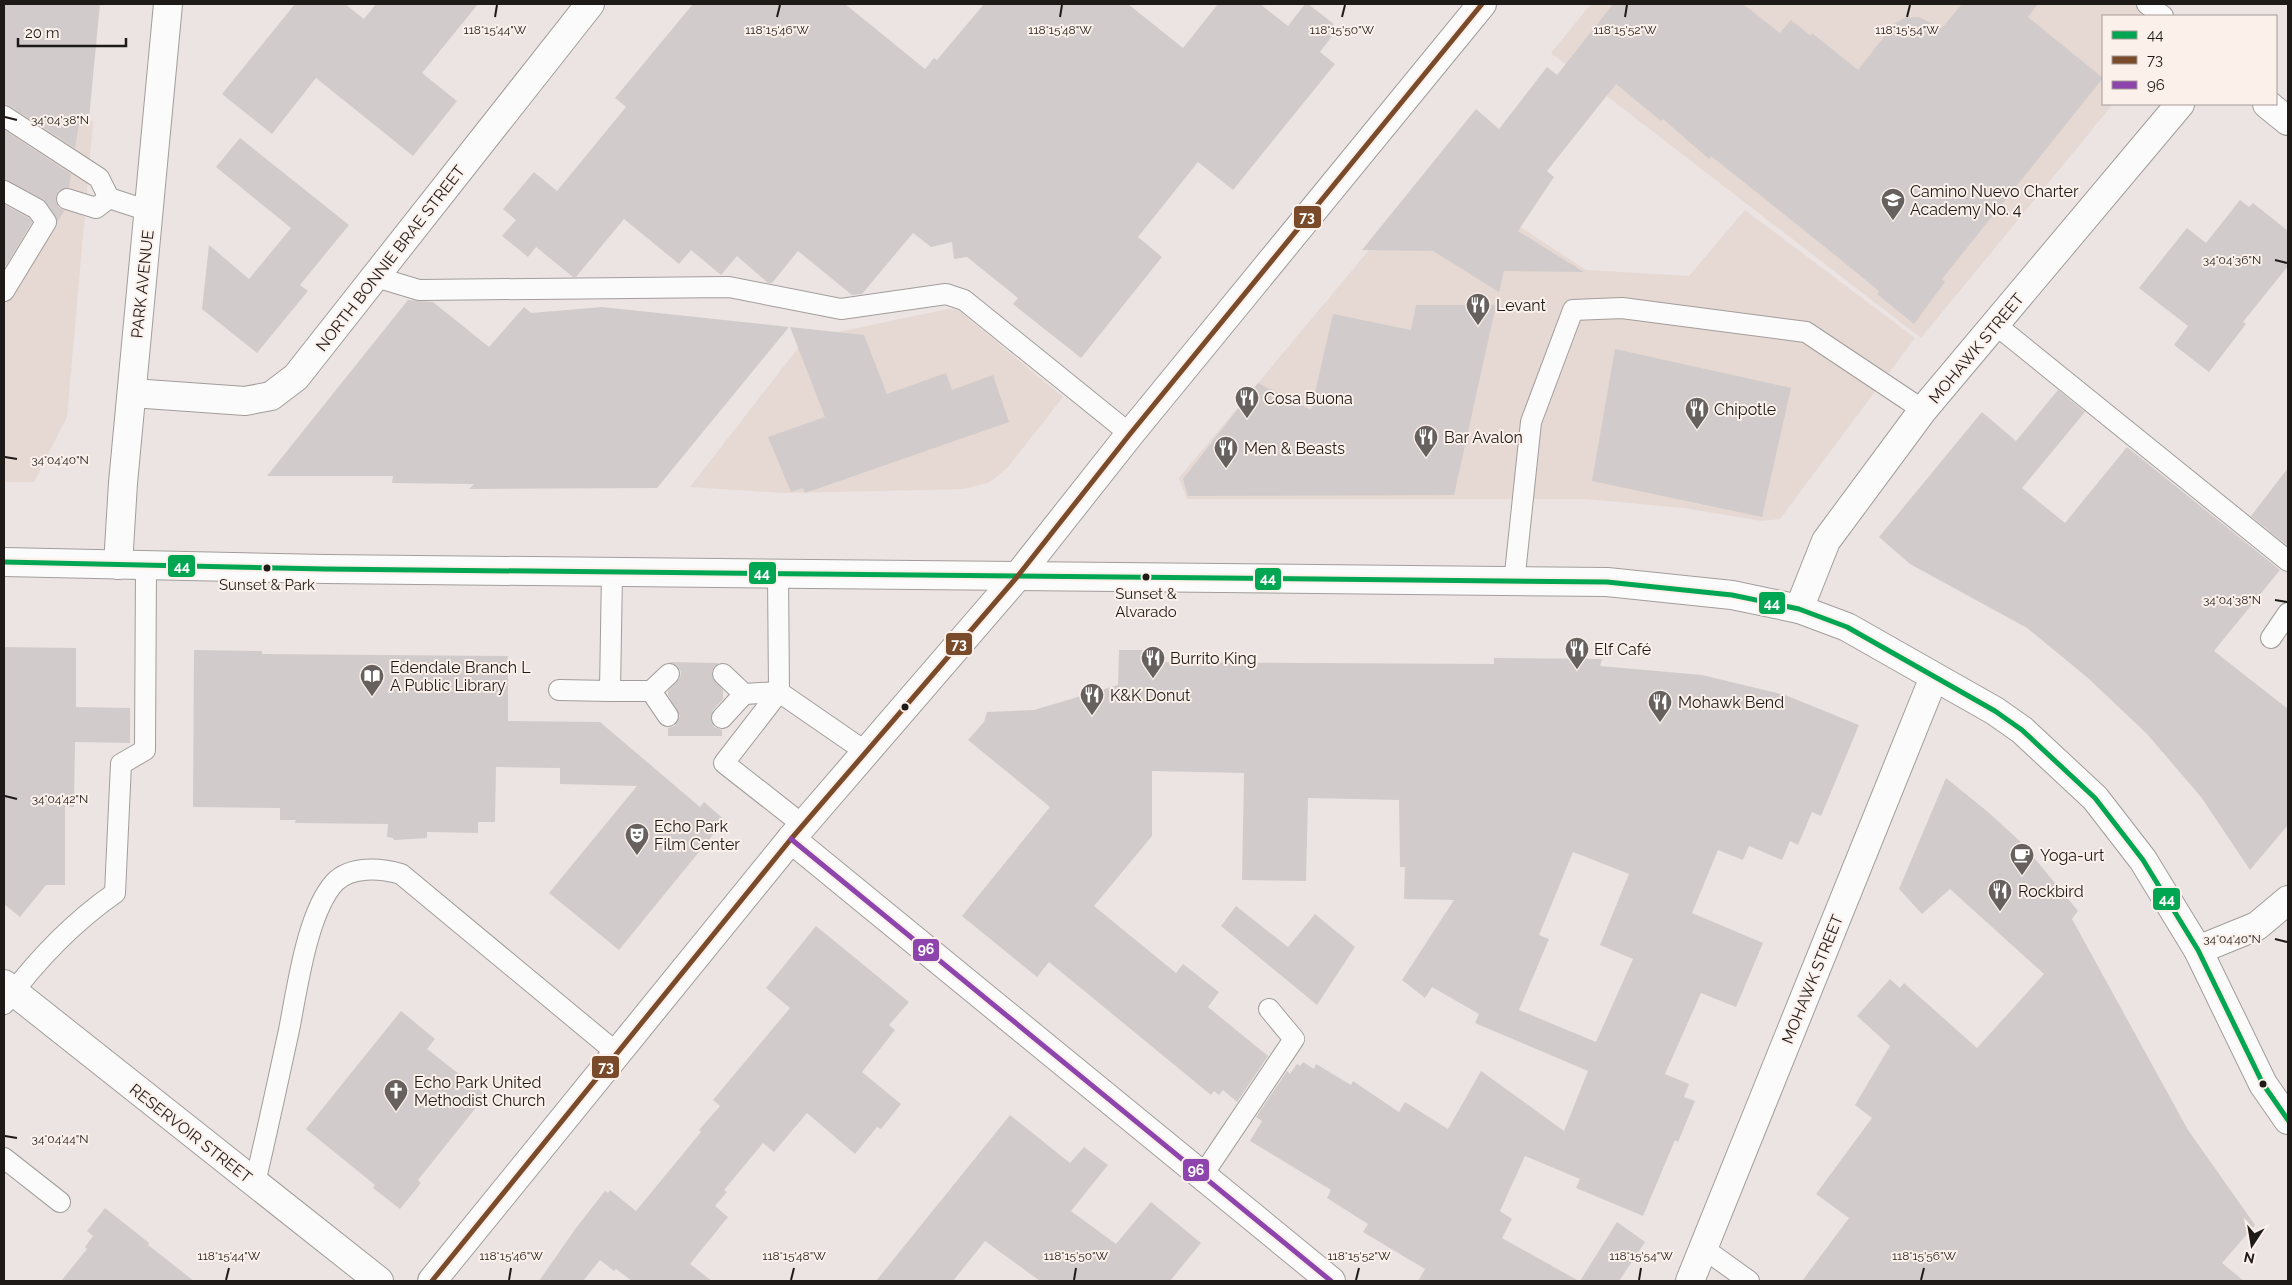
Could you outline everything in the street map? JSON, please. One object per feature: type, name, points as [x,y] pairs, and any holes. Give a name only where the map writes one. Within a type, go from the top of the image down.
[{"type":"main road","name":"PARK AVENUE","points":[[118,565],[123,483],[168,4]]},
{"type":"main road","name":"NORTH BONNIE BRAE STREET","points":[[132,393],[245,401],[271,396],[296,377],[590,4]]},
{"type":"main road","points":[[432,1281],[797,832],[1017,577],[1130,434],[1482,4]]},
{"type":"main road","name":"MOHAWK STREET","points":[[1799,609],[1826,541],[1923,410],[2179,105]]},
{"type":"main road","points":[[2268,105],[2288,121]]},
{"type":"main road","points":[[4,562],[146,566],[1616,583],[1732,595],[1799,609],[1847,627],[1995,711],[2022,730],[2095,798],[2142,860],[2198,950],[2263,1084],[2288,1120]]},
{"type":"main road","name":"MOHAWK STREET","points":[[1690,1281],[1934,677]]},
{"type":"main road","points":[[797,832],[1202,1176],[1332,1281]]},
{"type":"main road","points":[[2198,950],[2258,926],[2288,900]]},
{"type":"main road","name":"RESERVOIR STREET","points":[[7,993],[255,1183],[379,1281]]},
{"type":"lane","points":[[2147,4],[2162,15]]},
{"type":"lane","points":[[4,116],[99,178],[109,198],[149,211]]},
{"type":"lane","points":[[4,192],[37,209],[46,222],[4,291]]},
{"type":"lane","points":[[67,199],[96,208],[109,198]]},
{"type":"lane","points":[[376,277],[419,290],[729,287],[841,309],[946,294],[964,300],[1130,434]]},
{"type":"lane","points":[[1514,582],[1531,422],[1574,310],[1622,308],[1806,332],[1923,410]]},
{"type":"lane","points":[[1996,325],[2288,561]]},
{"type":"lane","points":[[7,993],[96,906],[115,893],[121,764],[144,750],[146,566]]},
{"type":"lane","points":[[610,690],[612,572]]},
{"type":"lane","points":[[778,573],[779,692],[724,763],[797,832]]},
{"type":"lane","points":[[2271,638],[2288,613]]},
{"type":"lane","points":[[723,684],[744,694],[779,692],[866,752]]},
{"type":"lane","points":[[559,690],[610,690],[663,686],[668,716]]},
{"type":"lane","points":[[722,718],[744,694]]},
{"type":"lane","points":[[255,1183],[305,955],[317,911],[336,882],[359,870],[390,871],[400,874],[618,1054]]},
{"type":"lane","points":[[1202,1176],[1294,1039],[1269,1010]]},
{"type":"lane","points":[[4,1158],[60,1202]]},
{"type":"lane","points":[[1703,1248],[1749,1281]]},
{"type":"shaded area","name":"Camino Nuevo Charter Academy No. 4","points":[[1591,4],[2149,4],[2140,15],[2102,15],[2102,105],[2112,105],[1921,338],[1551,53]]},
{"type":"shaded area","points":[[4,62],[93,122],[67,417],[34,482],[4,482]]},
{"type":"shaded area","points":[[1435,171],[1586,270],[1689,276],[1745,210],[1915,338],[1780,519],[1762,521],[1684,508],[1585,499],[1187,499],[1179,478]]},
{"type":"shaded area","points":[[948,309],[958,310],[1063,397],[1008,467],[990,482],[964,489],[784,493],[690,487],[805,339]]},
{"type":"building","points":[[4,4],[100,4],[89,118],[81,112],[75,148],[4,104]]},
{"type":"building","points":[[295,4],[345,4],[364,19],[376,4],[478,4],[422,73],[457,101],[413,156],[316,78],[272,134],[222,94]]},
{"type":"building","points":[[693,4],[845,4],[925,69],[934,58],[937,60],[984,4],[1128,4],[1183,48],[1218,4],[1260,4],[1288,26],[1305,4],[1308,4],[1334,24],[1332,28],[1336,31],[1320,52],[1335,64],[1233,190],[1198,162],[1138,237],[1162,257],[1081,358],[1013,304],[1018,298],[967,257],[954,259],[952,242],[931,247],[913,233],[862,294],[852,295],[798,251],[772,283],[768,283],[737,256],[721,275],[691,250],[679,264],[624,219],[576,277],[573,277],[536,247],[528,257],[502,236],[516,220],[503,209],[534,172],[557,191],[626,107],[615,98]]},
{"type":"building","name":"Camino Nuevo Charter Academy No. 4","points":[[1613,4],[1743,4],[1780,33],[1791,20],[1811,36],[1812,33],[1858,70],[1894,24],[1904,18],[1919,17],[1942,28],[1962,4],[2038,4],[2028,17],[2102,77],[2102,79],[1942,279],[1945,282],[1914,324],[1877,294],[1879,291],[1825,247],[1711,156],[1709,159],[1663,119],[1661,121],[1616,84],[1547,171],[1554,177],[1518,231],[1584,272],[1504,271],[1499,292],[1433,251],[1362,250],[1476,109],[1499,129],[1547,67],[1557,75]]},
{"type":"building","points":[[4,130],[71,174],[69,188],[59,190],[56,196],[58,207],[64,211],[58,221],[43,199],[4,179]]},
{"type":"building","points":[[240,138],[349,225],[300,285],[308,291],[257,353],[202,309],[209,245],[249,279],[291,228],[216,167]]},
{"type":"building","points":[[2240,200],[2249,207],[2253,203],[2288,231],[2288,266],[2243,322],[2246,324],[2209,372],[2174,345],[2188,326],[2139,288],[2187,228],[2206,243]]},
{"type":"building","points":[[4,204],[29,218],[32,222],[4,269]]},
{"type":"building","points":[[408,300],[433,302],[489,347],[524,307],[531,313],[602,307],[789,327],[657,488],[469,489],[474,484],[392,483],[393,476],[267,476]]},
{"type":"building","points":[[1416,305],[1496,305],[1454,495],[1188,496],[1183,479],[1258,383],[1311,410],[1333,314],[1411,330]]},
{"type":"building","points":[[790,327],[864,335],[887,394],[946,373],[952,390],[993,375],[1009,422],[805,493],[803,488],[791,492],[768,437],[825,417]]},
{"type":"building","points":[[1615,349],[1791,388],[1762,517],[1592,481]]},
{"type":"building","points":[[2058,390],[2085,412],[2022,488],[2065,523],[2127,447],[2280,570],[2214,651],[2288,709],[2288,825],[2250,870],[2201,797],[2147,734],[2088,678],[2027,628],[1910,564],[1879,537],[1982,412],[2016,441]]},
{"type":"building","points":[[2288,468],[2288,546],[2251,516]]},
{"type":"building","points":[[4,647],[76,648],[76,707],[130,708],[130,743],[75,742],[74,807],[65,807],[65,885],[46,885],[20,917],[4,904]]},
{"type":"building","points":[[194,650],[262,651],[262,654],[508,656],[508,721],[600,722],[700,807],[704,802],[725,820],[619,950],[549,893],[637,786],[560,784],[560,768],[496,767],[495,822],[478,822],[478,833],[427,832],[427,838],[394,840],[387,837],[388,824],[295,823],[296,820],[280,820],[280,808],[193,807]]},
{"type":"building","points":[[1119,650],[1154,650],[1154,662],[1494,664],[1494,658],[1602,659],[1600,666],[1702,675],[1785,695],[1859,725],[1821,816],[1812,812],[1798,845],[1790,841],[1782,860],[1749,846],[1743,860],[1718,850],[1692,913],[1763,943],[1736,1007],[1701,993],[1665,1074],[1689,1084],[1684,1097],[1695,1101],[1678,1142],[1675,1140],[1643,1216],[1576,1188],[1580,1179],[1525,1156],[1500,1211],[1512,1219],[1502,1238],[1579,1281],[1418,1281],[1425,1269],[1363,1232],[1368,1224],[1327,1198],[1331,1190],[1250,1141],[1262,1121],[1256,1117],[1287,1071],[1290,1074],[1297,1064],[1300,1066],[1303,1062],[1314,1069],[1316,1064],[1351,1085],[1353,1081],[1399,1112],[1405,1102],[1448,1129],[1481,1071],[1564,1131],[1588,1071],[1475,1023],[1479,1014],[1432,987],[1425,998],[1402,980],[1454,900],[1404,899],[1405,867],[1400,867],[1399,800],[1308,798],[1306,881],[1242,880],[1244,773],[1152,771],[1152,836],[1094,906],[1176,973],[1183,964],[1219,992],[1208,1007],[1268,1056],[1237,1102],[1223,1090],[1219,1095],[1214,1091],[1211,1095],[1049,962],[1037,977],[962,916],[1050,807],[968,740],[984,722],[987,712],[1034,710],[1118,685]],"holes":[[[1573,852],[1629,874],[1600,945],[1633,959],[1596,1042],[1519,1010],[1549,939],[1539,935]]]},
{"type":"building","points":[[669,662],[719,663],[712,671],[712,677],[723,690],[723,699],[713,710],[711,721],[714,727],[722,730],[722,736],[668,736],[668,728],[675,726],[680,716],[668,695],[668,691],[680,678],[681,672],[677,666]]},
{"type":"building","points":[[1946,778],[2022,843],[2078,911],[2072,919],[2188,1130],[2255,1225],[2222,1263],[2244,1281],[1802,1281],[1849,1218],[1816,1194],[1872,1118],[1855,1105],[1890,1046],[1857,1016],[1890,979],[1900,988],[1904,983],[1977,1048],[2044,974],[1950,889],[1922,914],[1899,889]]},
{"type":"building","points":[[1236,906],[1288,947],[1315,914],[1355,947],[1317,1005],[1221,926]]},
{"type":"building","points":[[816,926],[909,1002],[889,1025],[895,1030],[862,1072],[901,1104],[881,1129],[877,1127],[855,1154],[807,1113],[774,1152],[763,1143],[724,1190],[727,1192],[715,1206],[728,1217],[690,1264],[712,1281],[632,1281],[616,1269],[614,1271],[600,1260],[583,1281],[539,1281],[576,1228],[605,1191],[608,1193],[610,1190],[636,1211],[701,1132],[699,1130],[720,1106],[713,1100],[790,1008],[766,988]]},
{"type":"building","name":"Echo Park United Methodist Church","points":[[401,1011],[435,1039],[427,1049],[486,1095],[418,1180],[421,1183],[400,1209],[373,1188],[375,1185],[306,1129]]},
{"type":"building","points":[[1010,1115],[1070,1163],[1084,1147],[1108,1165],[1071,1211],[1116,1244],[1151,1202],[1201,1243],[1170,1281],[1040,1281],[985,1241],[953,1281],[876,1281]]},
{"type":"building","points":[[105,1208],[194,1281],[61,1281],[87,1249],[85,1247],[93,1236],[87,1231]]},
{"type":"building","points":[[1617,1222],[1645,1242],[1619,1281],[1580,1281]]},
{"type":"transit line","name":"73","points":[[432,1281],[791,839],[1017,577],[1130,434],[1482,4]]},
{"type":"transit line","name":"44","points":[[4,562],[325,569],[1607,582],[1732,595],[1799,609],[1847,627],[1995,711],[2022,730],[2095,798],[2143,860],[2198,950],[2263,1084],[2288,1120]]},
{"type":"transit line","name":"96","points":[[791,839],[1331,1281]]},
{"type":"place","name":"Camino Nuevo Charter Academy No. 4","points":[[1893,221]]},
{"type":"place","name":"Levant","points":[[1478,326]]},
{"type":"place","name":"Cosa Buona","points":[[1247,419]]},
{"type":"place","name":"Chipotle","points":[[1697,430]]},
{"type":"place","name":"Bar Avalon","points":[[1426,458]]},
{"type":"place","name":"Men & Beasts","points":[[1226,469]]},
{"type":"place","name":"Sunset & Park","points":[[267,568]]},
{"type":"place","name":"Sunset & Alvarado","points":[[1146,577]]},
{"type":"place","name":"Elf Café","points":[[1577,670]]},
{"type":"place","name":"Burrito King","points":[[1153,679]]},
{"type":"place","name":"Edendale Branch L A Public Library","points":[[372,697]]},
{"type":"place","name":"K&K Donut","points":[[1092,716]]},
{"type":"place","name":"Mohawk Bend","points":[[1660,723]]},
{"type":"place","name":"Echo Park Film Center","points":[[637,856]]},
{"type":"place","name":"Yoga-urt","points":[[2022,876]]},
{"type":"place","name":"Rockbird","points":[[2000,912]]},
{"type":"place","name":"Echo Park United Methodist Church","points":[[396,1112]]}]
